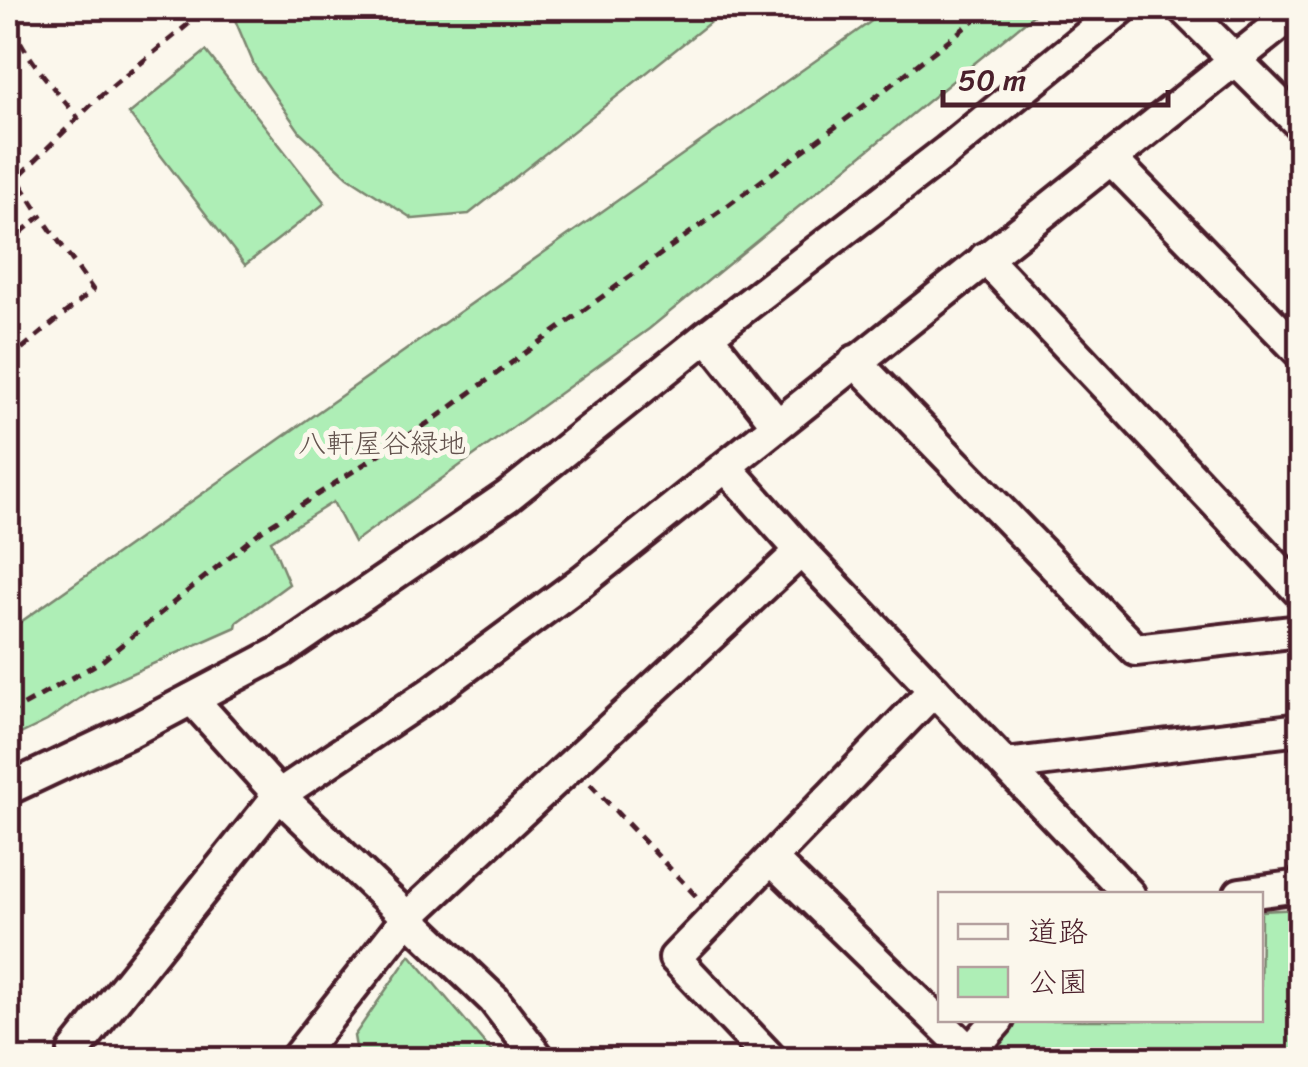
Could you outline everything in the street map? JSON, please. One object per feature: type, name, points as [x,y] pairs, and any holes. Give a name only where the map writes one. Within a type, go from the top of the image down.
[{"type":"street","points":[[8,789],[280,652],[508,496],[707,336],[948,151],[1122,8]]},
{"type":"street","points":[[1183,8],[1300,124]]},
{"type":"street","points":[[75,1060],[74,1051],[279,795],[431,692],[581,582],[1300,8]]},
{"type":"street","points":[[1110,159],[1300,352]]},
{"type":"street","points":[[985,258],[1300,592]]},
{"type":"street","points":[[707,336],[777,424]]},
{"type":"street","points":[[855,361],[1136,650],[1300,631]]},
{"type":"street","points":[[726,468],[1127,892]]},
{"type":"street","points":[[295,1060],[408,917],[801,551]]},
{"type":"street","points":[[772,1060],[675,958],[934,690]]},
{"type":"street","points":[[192,699],[279,795],[494,1000],[540,1060]]},
{"type":"street","points":[[1006,765],[1300,729]]},
{"type":"street","points":[[771,859],[970,1056],[996,1022]]},
{"type":"street","points":[[1255,892],[1300,886]]},
{"type":"path","points":[[12,8],[11,30],[78,118]]},
{"type":"path","points":[[8,187],[78,118],[208,8]]},
{"type":"path","points":[[8,714],[102,661],[261,532],[437,418],[856,112],[990,8]]},
{"type":"path","points":[[8,172],[93,290],[8,360]]},
{"type":"path","points":[[8,243],[42,216]]},
{"type":"path","points":[[571,765],[715,916]]},
{"type":"green space","points":[[230,8],[728,8],[469,214],[413,219],[348,177],[300,132],[255,67]]},
{"type":"green space","name":"八軒屋谷緑地","points":[[890,8],[1042,8],[649,329],[354,542],[333,502],[271,541],[289,584],[237,622],[236,627],[87,693],[47,721],[8,740],[8,631]]},
{"type":"green space","points":[[206,51],[325,203],[245,265],[129,114]]},
{"type":"green space","points":[[1300,909],[1300,1059],[997,1060],[1000,1039],[1018,1022],[1263,1022],[1263,911]]},
{"type":"green space","points":[[410,955],[498,1059],[358,1059],[354,1036]]}]
